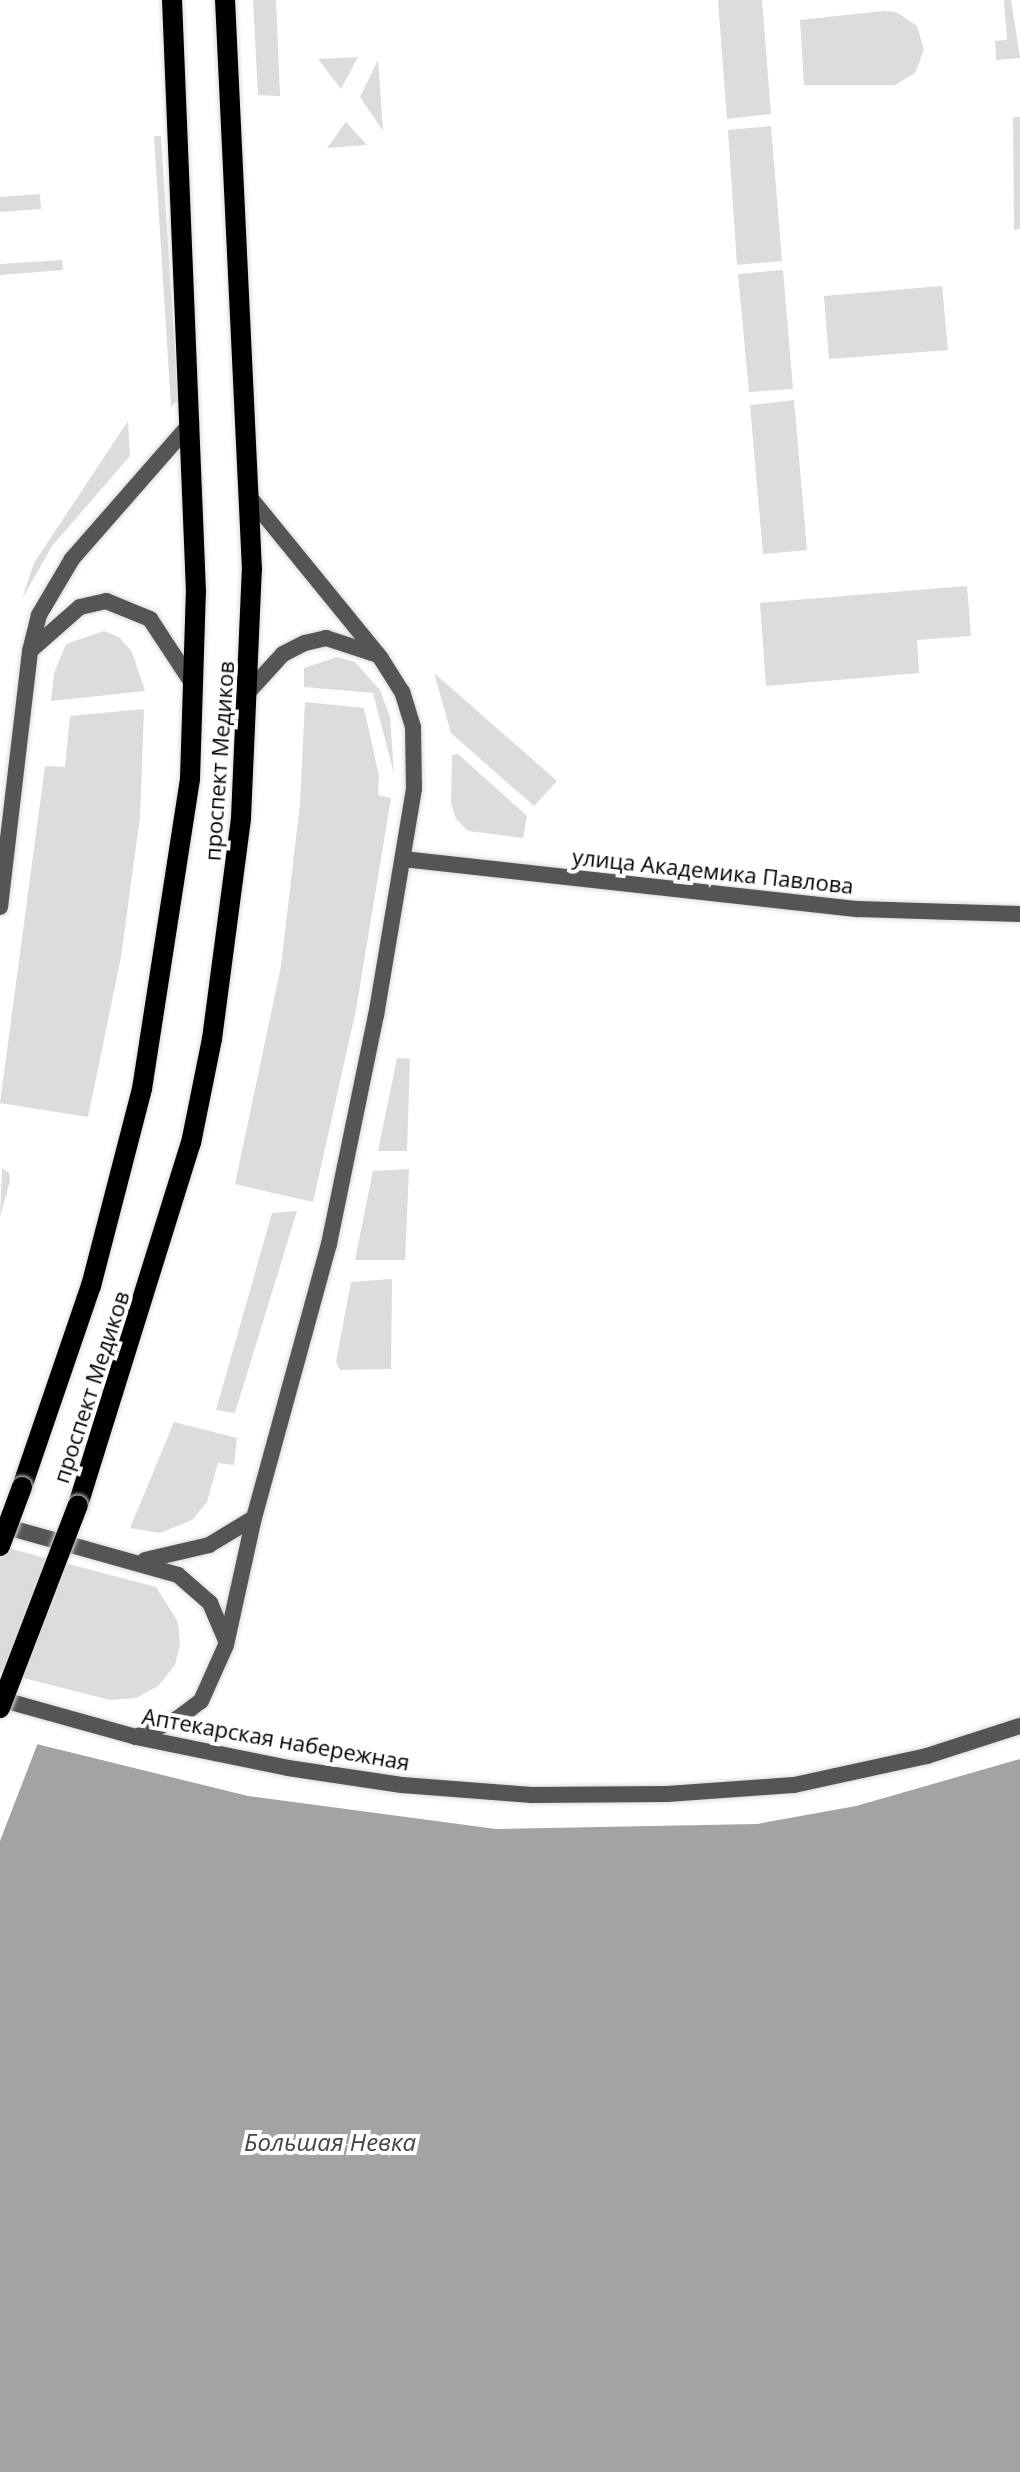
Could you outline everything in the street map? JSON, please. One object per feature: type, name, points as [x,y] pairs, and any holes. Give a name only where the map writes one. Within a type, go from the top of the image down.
[{"type":"main road","name":"проспект Медиков","points":[[0,1546],[91,1286],[142,1089],[177,887],[194,686],[191,423],[172,0]]},
{"type":"main road","name":"проспект Медиков","points":[[0,1708],[78,1505],[191,1143],[230,916],[250,690],[247,494],[225,0]]},
{"type":"street","points":[[0,907],[7,802],[30,651],[46,598],[72,559],[191,423]]},
{"type":"street","points":[[136,1737],[177,1719],[201,1701],[226,1645],[254,1518],[329,1244],[414,789],[414,738],[402,692],[380,657],[247,494]]},
{"type":"street","points":[[30,651],[80,607],[106,601],[150,619],[194,686]]},
{"type":"street","points":[[250,690],[283,654],[305,643],[326,638],[380,657]]},
{"type":"street","name":"улица Академика Павлова","points":[[403,859],[858,909],[1020,914]]},
{"type":"street","points":[[140,1560],[209,1545],[254,1518]]},
{"type":"street","points":[[0,1525],[140,1560],[178,1575],[196,1589],[219,1617],[226,1645]]},
{"type":"street","name":"Аптекарская набережная","points":[[0,1699],[136,1737],[402,1785],[532,1795],[652,1795],[794,1785],[927,1756],[1020,1726]]},
{"type":"shaded area","points":[[253,0],[276,0],[280,96],[258,95]]},
{"type":"shaded area","points":[[718,0],[762,0],[771,114],[727,119]]},
{"type":"shaded area","points":[[1004,0],[1011,0],[1020,58],[996,60],[995,41],[1007,40]]},
{"type":"shaded area","points":[[896,12],[917,26],[924,50],[915,73],[895,85],[804,85],[800,20]]},
{"type":"shaded area","points":[[358,57],[341,89],[318,59]]},
{"type":"shaded area","points":[[378,60],[383,131],[360,97]]},
{"type":"shaded area","points":[[1013,117],[1020,117],[1020,229],[1014,230]]},
{"type":"shaded area","points":[[346,122],[367,145],[327,148]]},
{"type":"shaded area","points":[[771,126],[782,261],[737,265],[728,130]]},
{"type":"shaded area","points":[[154,136],[161,136],[178,400],[171,407]]},
{"type":"shaded area","points":[[40,194],[41,209],[0,212],[0,197]]},
{"type":"shaded area","points":[[62,260],[63,270],[0,275],[0,264]]},
{"type":"shaded area","points":[[783,270],[793,389],[749,392],[738,274]]},
{"type":"shaded area","points":[[942,286],[948,350],[829,359],[824,296]]},
{"type":"shaded area","points":[[794,400],[807,550],[763,554],[750,405]]},
{"type":"shaded area","points":[[128,421],[130,456],[52,546],[22,599],[34,563]]},
{"type":"shaded area","points":[[967,586],[971,636],[917,640],[919,673],[766,686],[760,603]]},
{"type":"shaded area","points":[[104,631],[119,637],[132,652],[145,691],[51,701],[54,673],[66,644]]},
{"type":"shaded area","points":[[337,657],[355,662],[380,690],[390,717],[394,774],[373,693],[304,687],[304,668]]},
{"type":"shaded area","points":[[434,673],[557,781],[534,806],[451,733]]},
{"type":"shaded area","points":[[305,702],[364,708],[379,776],[378,795],[391,798],[356,1010],[313,1202],[235,1184],[281,966],[300,804]]},
{"type":"shaded area","points":[[144,709],[140,817],[121,957],[88,1117],[0,1103],[45,766],[65,767],[70,716]]},
{"type":"shaded area","points":[[458,754],[527,816],[523,838],[468,831],[456,819],[451,803],[452,755]]},
{"type":"shaded area","points":[[397,1058],[410,1059],[407,1151],[378,1151]]},
{"type":"shaded area","points":[[2,1168],[9,1173],[10,1181],[0,1217]]},
{"type":"shaded area","points":[[409,1169],[405,1260],[355,1260],[373,1171]]},
{"type":"shaded area","points":[[297,1211],[235,1413],[216,1410],[272,1213]]},
{"type":"shaded area","points":[[392,1279],[391,1369],[340,1370],[336,1362],[351,1282]]},
{"type":"shaded area","points":[[174,1422],[237,1438],[234,1465],[218,1463],[207,1502],[192,1520],[160,1533],[130,1528]]},
{"type":"shaded area","points":[[0,1546],[156,1587],[178,1622],[180,1644],[175,1665],[158,1686],[136,1698],[110,1700],[0,1672]]},
{"type":"water","name":"Большая Невка","points":[[0,1735],[248,1796],[496,1829],[757,1824],[856,1806],[1020,1759],[1020,2472],[0,2472]]},
{"type":"pier","points":[[0,1731],[39,1740],[0,1841]]}]
